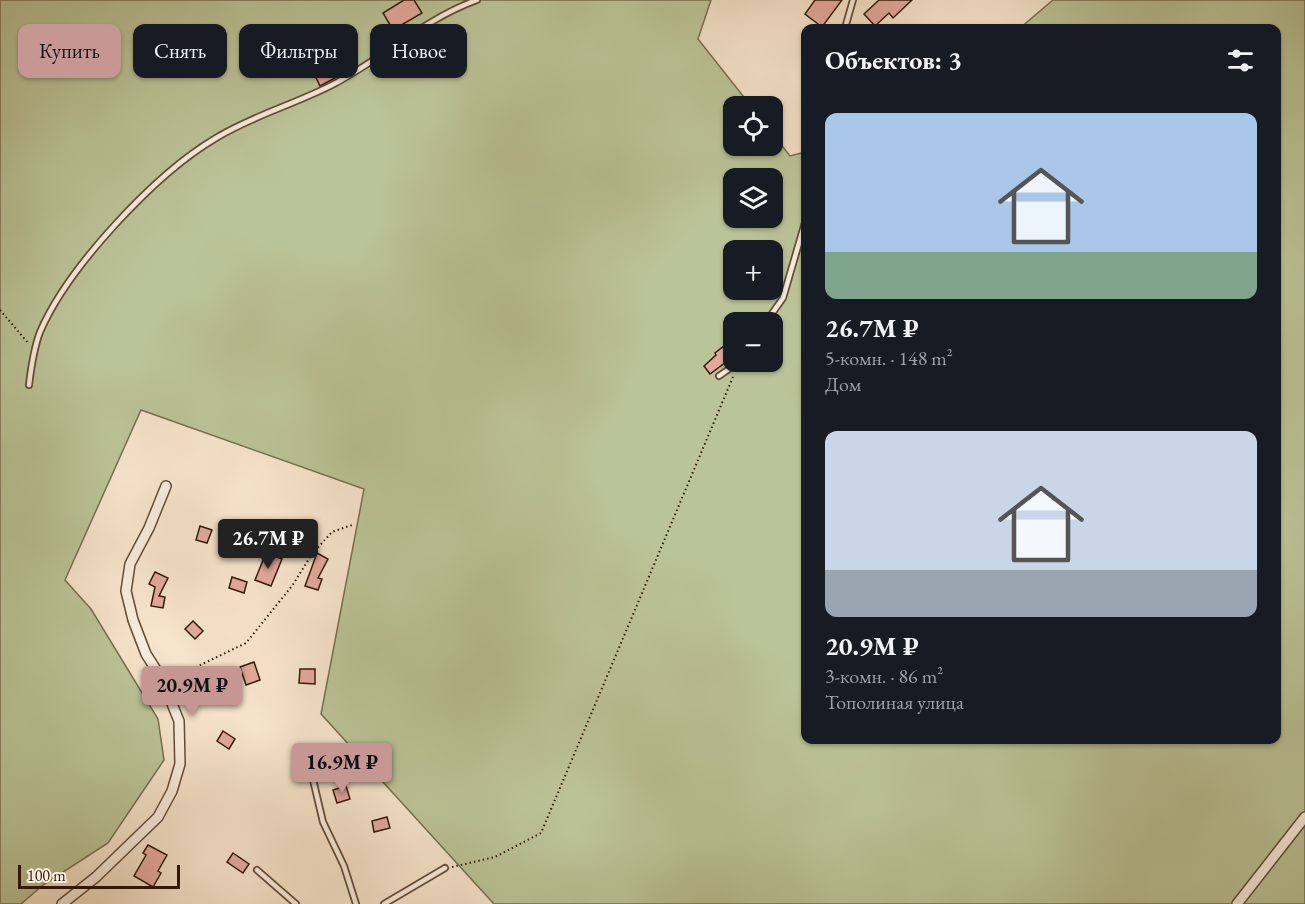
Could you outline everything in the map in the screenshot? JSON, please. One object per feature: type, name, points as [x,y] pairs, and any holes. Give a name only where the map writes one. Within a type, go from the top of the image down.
[{"type":"street","points":[[62,904],[96,877],[158,817],[172,790],[180,764],[179,721],[162,679],[146,654],[133,620],[126,591],[130,564],[149,528],[166,486]]},
{"type":"street","points":[[1237,904],[1305,817]]},
{"type":"lane","points":[[29,385],[40,332],[71,277],[148,192],[216,138],[333,84],[414,32],[477,0]]},
{"type":"lane","points":[[847,24],[853,0]]},
{"type":"lane","points":[[773,312],[783,298],[801,236]]},
{"type":"lane","points":[[719,376],[725,372]]},
{"type":"lane","points":[[306,750],[323,822],[344,866],[356,904]]},
{"type":"lane","points":[[384,904],[445,868]]},
{"type":"lane","points":[[257,870],[296,904]]},
{"type":"path","points":[[0,310],[30,345]]},
{"type":"path","points":[[445,868],[495,857],[542,833],[735,372]]},
{"type":"path","points":[[162,679],[188,671],[246,643],[332,532],[352,525]]},
{"type":"green space","points":[[0,0],[711,0],[698,39],[743,96],[723,96],[723,156],[783,156],[783,147],[790,156],[801,153],[801,744],[1281,744],[1281,24],[1025,24],[1053,0],[1305,0],[1305,904],[494,904],[321,714],[364,489],[141,410],[65,580],[91,609],[158,719],[164,760],[108,843],[43,885],[21,904],[0,904]]},
{"type":"building","points":[[404,0],[414,0],[422,13],[403,24],[389,24],[383,13]]},
{"type":"building","points":[[815,0],[842,0],[824,24],[818,24],[805,14]]},
{"type":"building","points":[[879,0],[912,0],[893,18],[889,13],[877,24],[873,24],[864,14]]},
{"type":"building","points":[[316,78],[335,78],[320,86]]},
{"type":"building","points":[[723,347],[723,364],[710,374],[704,366],[716,355],[715,353]]},
{"type":"building","points":[[200,526],[212,530],[207,543],[196,540]]},
{"type":"building","points":[[266,553],[282,559],[271,586],[255,580]]},
{"type":"building","points":[[317,553],[328,559],[318,578],[322,579],[318,590],[305,586]]},
{"type":"building","points":[[155,572],[168,578],[159,596],[165,597],[163,608],[151,606],[155,587],[149,584]]},
{"type":"building","points":[[232,577],[247,582],[244,593],[229,588]]},
{"type":"building","points":[[193,621],[203,631],[195,639],[185,629]]},
{"type":"building","points":[[254,662],[260,680],[246,685],[240,667]]},
{"type":"building","points":[[300,669],[315,669],[315,684],[299,683]]},
{"type":"building","points":[[223,731],[235,739],[229,749],[217,741]]},
{"type":"building","points":[[346,786],[350,799],[337,803],[333,790]]},
{"type":"building","points":[[387,817],[390,828],[374,832],[372,821]]},
{"type":"building","points":[[148,845],[167,855],[158,871],[161,873],[153,887],[134,876],[146,855],[143,853]]},
{"type":"building","points":[[233,853],[249,864],[243,873],[227,862]]}]
